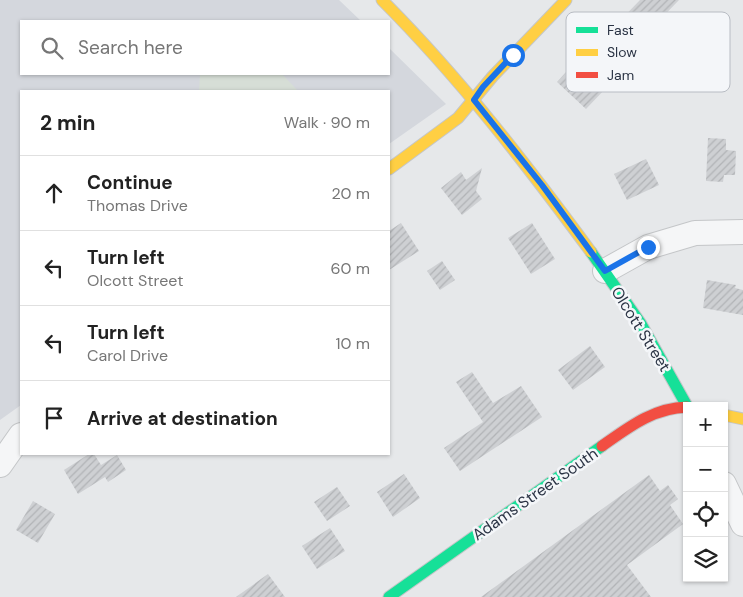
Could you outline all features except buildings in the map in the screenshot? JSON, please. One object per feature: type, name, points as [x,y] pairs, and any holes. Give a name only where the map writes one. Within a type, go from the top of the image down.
[{"type":"street","name":"Olcott Street","points":[[382,0],[432,52],[474,100],[542,185],[640,322],[685,402]]},
{"type":"street","points":[[390,168],[458,118],[493,76],[566,0]]},
{"type":"street","points":[[605,271],[648,247],[695,233],[743,232]]},
{"type":"street","name":"Adams Street South","points":[[391,597],[646,416],[672,407],[683,406]]},
{"type":"street","points":[[728,416],[743,419]]},
{"type":"street","points":[[0,465],[20,436]]},
{"type":"street","points":[[728,492],[743,524]]},
{"type":"shaded area","points":[[0,0],[339,0],[360,20],[20,20],[20,75],[390,75],[390,49],[446,104],[390,143],[390,90],[20,90],[20,406],[0,420]]},
{"type":"shaded area","points":[[200,75],[283,75],[297,90],[199,90]]},
{"type":"traffic: fast","points":[[591,252],[641,324],[685,402]]},
{"type":"traffic: fast","points":[[389,597],[602,446]]},
{"type":"traffic: slow","points":[[382,0],[438,60],[491,122],[591,252]]},
{"type":"traffic: slow","points":[[390,168],[458,118],[493,76],[566,0]]},
{"type":"traffic: slow","points":[[728,416],[743,419]]},
{"type":"traffic: jam","points":[[602,446],[652,415],[683,407]]},
{"type":"route","points":[[513,55],[483,87],[474,100],[542,185],[605,271],[648,247]]}]
